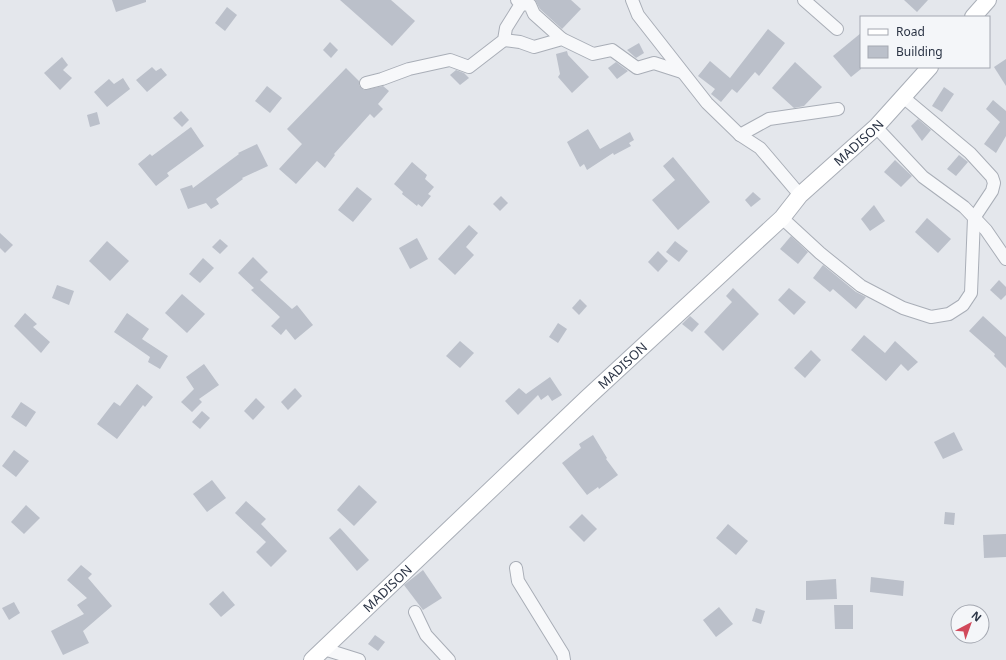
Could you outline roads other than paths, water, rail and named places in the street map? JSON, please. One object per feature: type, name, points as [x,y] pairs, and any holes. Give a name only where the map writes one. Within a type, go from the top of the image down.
[{"type":"street","points":[[632,0],[638,15],[707,104],[740,135],[760,148],[800,195]]},
{"type":"street","points":[[804,0],[837,29]]},
{"type":"street","points":[[974,16],[988,0]]},
{"type":"street","points":[[366,83],[382,80],[408,69],[450,60],[469,68],[504,40],[506,28],[519,2],[530,5],[534,14],[562,39],[593,54],[612,50],[637,68],[654,63],[682,72]]},
{"type":"street","points":[[504,40],[520,42],[534,47],[562,39]]},
{"type":"street","name":"MADISON","points":[[312,660],[587,398],[782,218],[800,195],[876,126],[929,68]]},
{"type":"street","points":[[782,218],[820,253],[861,286],[903,308],[931,317],[949,314],[963,305],[971,293],[974,218],[992,191],[994,183],[992,177],[974,157],[950,135],[903,98]]},
{"type":"street","points":[[740,135],[769,119],[838,109]]},
{"type":"street","points":[[876,126],[923,177],[964,207],[986,230],[1006,258]]},
{"type":"street","points":[[516,568],[518,581],[563,654],[564,660]]},
{"type":"street","points":[[415,612],[426,635],[449,660]]},
{"type":"street","points":[[324,649],[359,660]]}]
